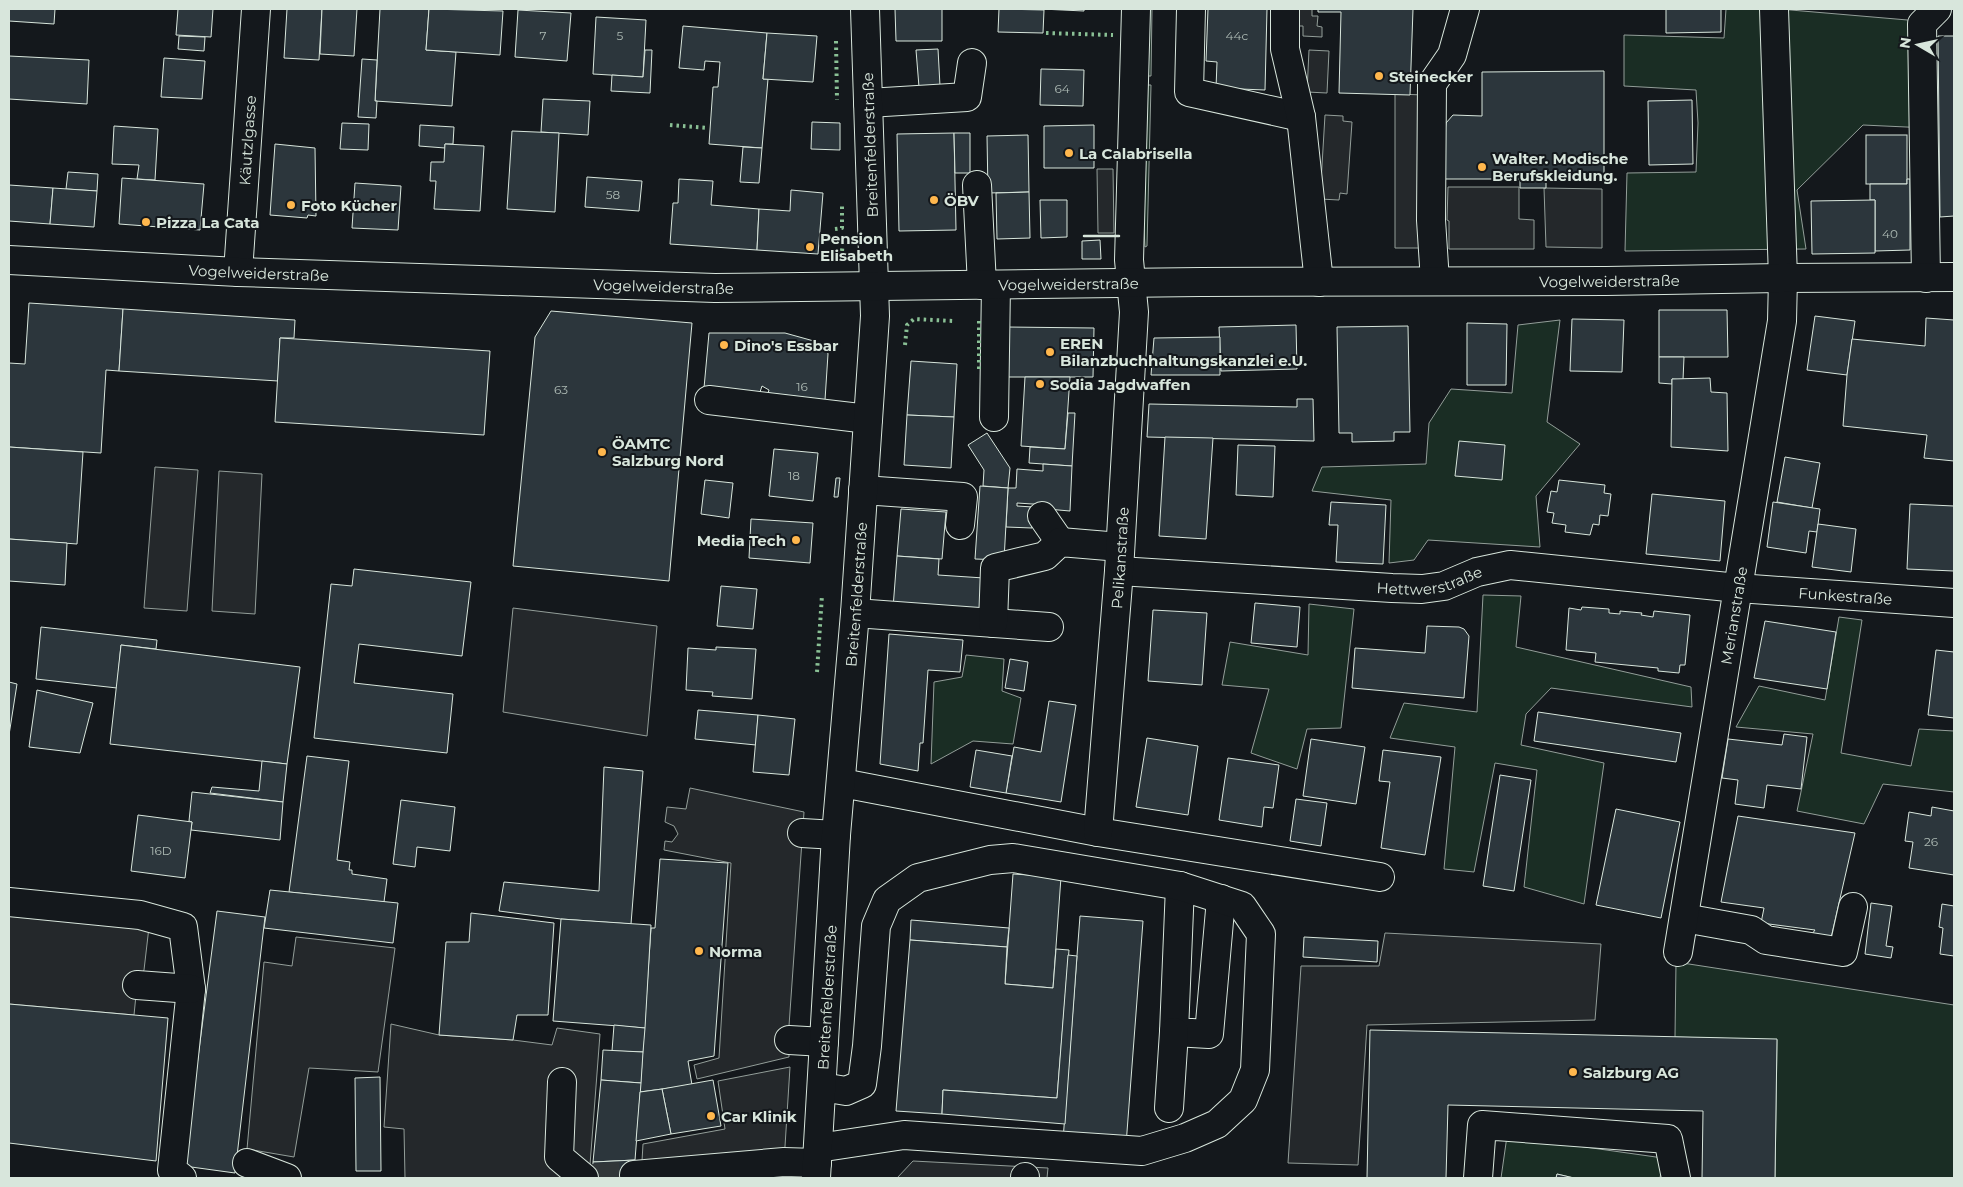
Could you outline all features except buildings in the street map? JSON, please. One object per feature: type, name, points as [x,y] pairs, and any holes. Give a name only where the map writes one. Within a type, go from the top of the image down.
[{"type":"street","name":"Käutzlgasse","points":[[238,272],[256,9]]},
{"type":"street","name":"Breitenfelderstraße","points":[[817,1163],[836,836],[855,613],[875,316],[868,103],[861,9]]},
{"type":"street","name":"Pelikanstraße","points":[[1098,832],[1120,559],[1134,312],[1129,260],[1136,9]]},
{"type":"street","points":[[1190,9],[1189,92],[1301,117]]},
{"type":"street","points":[[1285,9],[1285,49],[1301,117],[1318,282]]},
{"type":"street","points":[[1435,281],[1431,220],[1432,84],[1452,55],[1465,9]]},
{"type":"street","points":[[1774,9],[1783,278]]},
{"type":"street","points":[[1926,278],[1922,24],[1937,9]]},
{"type":"street","points":[[868,103],[967,97],[972,63]]},
{"type":"street","points":[[977,185],[989,285],[994,417]]},
{"type":"street","name":"Vogelweiderstraße","points":[[9,260],[238,272],[715,288],[1131,283],[1954,278]]},
{"type":"street","name":"Merianstraße","points":[[1678,952],[1782,321],[1783,278]]},
{"type":"street","points":[[709,400],[868,428]]},
{"type":"street","points":[[752,422],[868,428]]},
{"type":"street","points":[[864,490],[963,497],[960,525]]},
{"type":"street","points":[[993,623],[995,568],[1045,556],[1060,542],[1042,516]]},
{"type":"street","name":"Hettwerstraße","points":[[1060,542],[1120,559],[1392,588],[1444,586],[1477,572],[1510,565],[1738,588]]},
{"type":"street","name":"Funkestraße","points":[[1738,588],[1954,603]]},
{"type":"street","points":[[855,613],[1049,627]]},
{"type":"street","points":[[842,782],[1098,832],[1380,877]]},
{"type":"street","points":[[802,833],[836,836]]},
{"type":"street","points":[[634,1175],[784,1162],[817,1163],[904,1135],[1142,1151],[1185,1138],[1217,1124],[1243,1100],[1255,1070],[1261,934],[1242,906],[1180,886],[1013,858],[990,860],[918,878],[887,900],[876,926],[868,1046],[862,1084],[846,1091],[822,1087]]},
{"type":"street","points":[[1169,1108],[1180,886]]},
{"type":"street","points":[[1174,1032],[1209,1034],[1221,900]]},
{"type":"street","points":[[9,902],[140,915],[182,927],[191,989],[172,1176]]},
{"type":"street","points":[[1684,918],[1751,930],[1766,940],[1843,952],[1853,908]]},
{"type":"street","points":[[137,985],[191,989]]},
{"type":"street","points":[[789,1040],[824,1042]]},
{"type":"street","points":[[562,1082],[559,1156],[585,1178],[592,1178]]},
{"type":"street","points":[[1478,1178],[1482,1125],[1668,1139],[1676,1178]]},
{"type":"street","points":[[243,1164],[287,1178]]},
{"type":"green space","points":[[1146,9],[1152,9],[1151,76],[1145,76]]},
{"type":"green space","points":[[1726,9],[1779,9],[1931,22],[1928,128],[1863,125],[1797,190],[1806,249],[1625,251],[1627,173],[1696,172],[1698,123],[1696,90],[1624,86],[1624,35],[1724,38]]},
{"type":"green space","points":[[1145,85],[1151,85],[1147,246],[1145,247],[1143,212]]},
{"type":"green space","points":[[1560,320],[1547,422],[1580,444],[1536,496],[1540,547],[1428,540],[1414,560],[1389,563],[1391,500],[1312,491],[1322,467],[1426,464],[1429,423],[1451,389],[1512,393],[1518,325]]},
{"type":"green space","points":[[1483,595],[1521,596],[1516,647],[1691,687],[1692,707],[1551,688],[1526,714],[1521,745],[1604,763],[1584,904],[1524,887],[1537,770],[1495,763],[1474,872],[1444,869],[1455,747],[1390,738],[1404,703],[1477,712]]},
{"type":"green space","points":[[1309,604],[1354,609],[1341,728],[1307,729],[1297,769],[1251,753],[1269,689],[1222,685],[1230,642],[1308,655]]},
{"type":"green space","points":[[1839,617],[1862,620],[1841,753],[1911,766],[1919,729],[1954,731],[1954,792],[1883,784],[1864,824],[1797,811],[1813,734],[1736,727],[1759,686],[1825,700]]},
{"type":"green space","points":[[966,655],[1004,659],[1002,691],[1021,698],[1013,744],[973,741],[931,764],[934,682],[962,677]]},
{"type":"green space","points":[[1676,962],[1954,1005],[1954,1178],[1775,1178],[1777,1040],[1675,1037]]},
{"type":"green space","points":[[1507,1136],[1663,1158],[1660,1178],[1574,1178],[1557,1174],[1556,1178],[1501,1178]]},
{"type":"shaded area","points":[[1294,9],[1312,9],[1312,16],[1318,16],[1317,26],[1322,27],[1322,37],[1303,36],[1303,26],[1298,26]]},
{"type":"shaded area","points":[[1309,50],[1329,51],[1327,93],[1307,92]]},
{"type":"shaded area","points":[[1395,94],[1425,95],[1422,248],[1395,248]]},
{"type":"shaded area","points":[[1325,115],[1343,116],[1343,121],[1352,122],[1347,194],[1340,193],[1339,200],[1320,199]]},
{"type":"shaded area","points":[[1097,169],[1113,169],[1114,233],[1098,233]]},
{"type":"shaded area","points":[[1448,187],[1519,187],[1519,219],[1534,220],[1534,249],[1449,249],[1449,221],[1447,220]]},
{"type":"shaded area","points":[[1544,188],[1602,189],[1602,248],[1546,247]]},
{"type":"shaded area","points":[[155,467],[198,470],[187,611],[144,608]]},
{"type":"shaded area","points":[[219,471],[262,474],[255,614],[212,611]]},
{"type":"shaded area","points":[[513,608],[657,626],[647,736],[503,712]]},
{"type":"shaded area","points":[[690,788],[804,812],[789,1026],[789,1057],[697,1079],[694,1065],[719,1058],[731,863],[664,850],[665,841],[672,842],[678,834],[674,826],[665,822],[667,807],[686,809]]},
{"type":"shaded area","points":[[9,914],[149,927],[144,970],[137,985],[134,1015],[9,1004]]},
{"type":"shaded area","points":[[1385,933],[1601,944],[1595,1020],[1367,1025],[1358,1165],[1288,1163],[1301,966],[1379,966]]},
{"type":"shaded area","points":[[296,937],[395,948],[378,1072],[309,1068],[294,1157],[247,1149],[264,962],[292,966]]},
{"type":"shaded area","points":[[391,1024],[439,1035],[513,1040],[552,1045],[557,1028],[600,1034],[589,1178],[405,1178],[404,1129],[384,1127]]},
{"type":"shaded area","points":[[790,1067],[783,1178],[641,1178],[643,1144],[725,1129],[718,1081]]},
{"type":"shaded area","points":[[913,1161],[1048,1168],[1047,1178],[897,1178]]},
{"type":"tunnel","points":[[592,1178],[634,1175]]},
{"type":"hedge","points":[[1046,33],[1113,35]]},
{"type":"hedge","points":[[836,41],[837,100]]},
{"type":"hedge","points":[[670,125],[708,128]]},
{"type":"hedge","points":[[835,229],[842,228],[842,206]]},
{"type":"hedge","points":[[842,251],[843,240]]},
{"type":"hedge","points":[[905,345],[907,325],[914,319],[953,321]]},
{"type":"hedge","points":[[979,320],[979,369]]},
{"type":"hedge","points":[[817,672],[822,595]]},
{"type":"wall","points":[[1084,236],[1119,236]]},
{"type":"place","name":"Steinecker","points":[[1379,76]]},
{"type":"place","name":"La Calabrisella","points":[[1069,153]]},
{"type":"place","name":"Walter. Modische Berufskleidung.","points":[[1482,167]]},
{"type":"place","name":"ÖBV","points":[[934,200]]},
{"type":"place","name":"Foto Kücher","points":[[291,205]]},
{"type":"place","name":"Pizza La Cata","points":[[146,222]]},
{"type":"place","name":"Pension Elisabeth","points":[[810,247]]},
{"type":"place","name":"Dino's Essbar","points":[[724,345]]},
{"type":"place","name":"EREN Bilanzbuchhaltungskanzlei e.U.","points":[[1050,352]]},
{"type":"place","name":"Sodia Jagdwaffen","points":[[1040,384]]},
{"type":"place","name":"ÖAMTC Salzburg Nord","points":[[602,452]]},
{"type":"place","name":"Media Tech","points":[[796,540]]},
{"type":"place","name":"Norma","points":[[699,951]]},
{"type":"place","name":"Salzburg AG","points":[[1573,1072]]},
{"type":"place","name":"Car Klinik","points":[[711,1116]]}]
